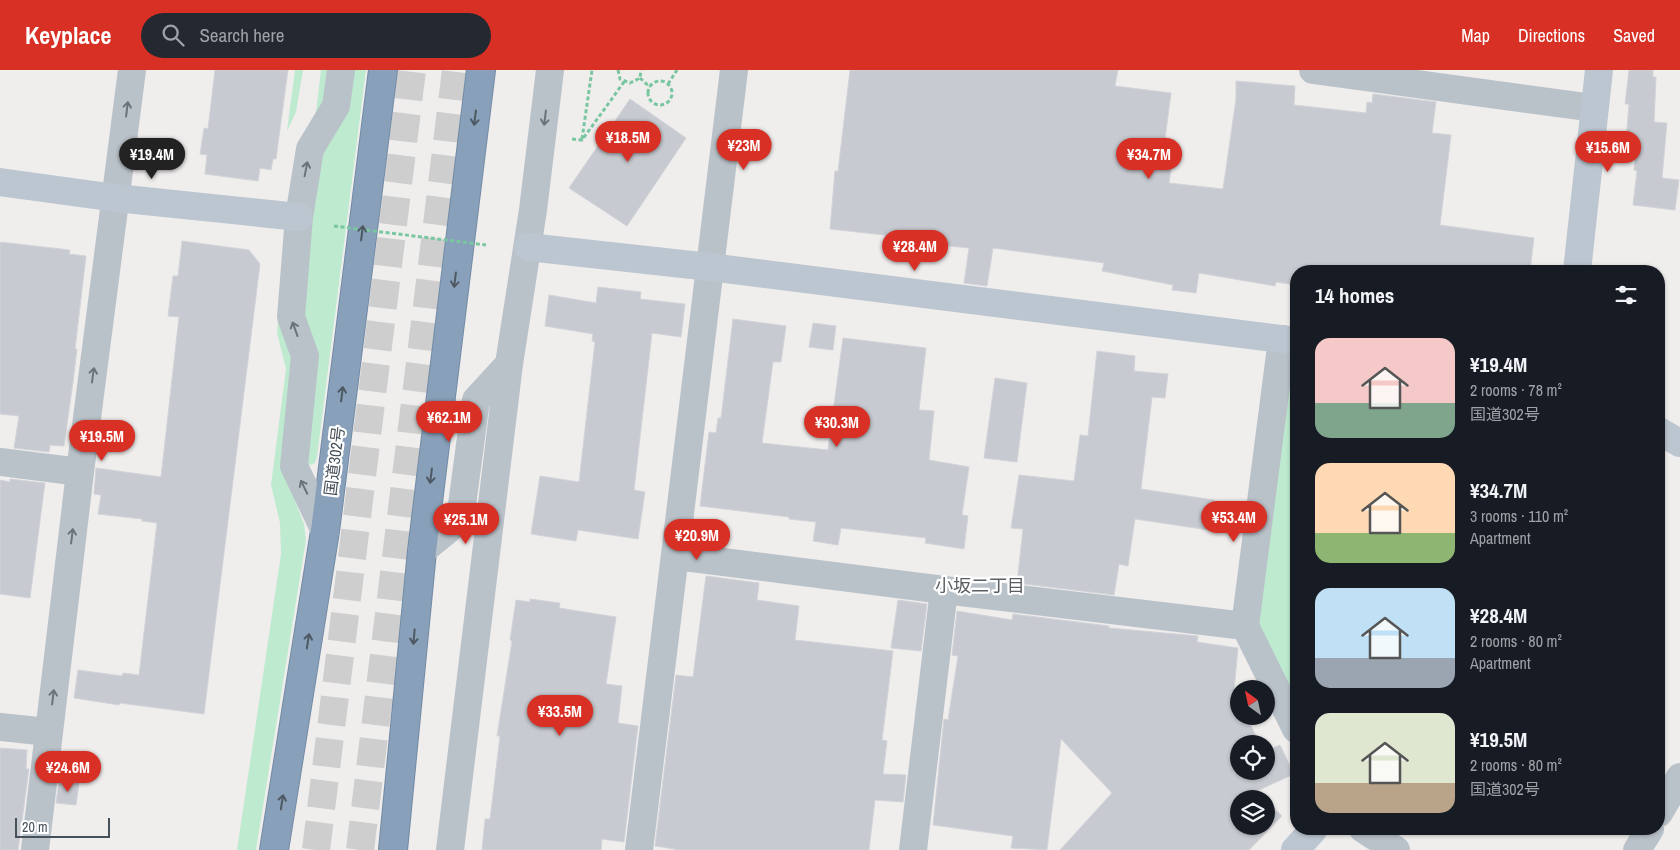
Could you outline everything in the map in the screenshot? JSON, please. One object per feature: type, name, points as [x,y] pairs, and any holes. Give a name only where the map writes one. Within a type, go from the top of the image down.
[{"type":"highway","name":"国道302号","points":[[274,850],[325,531],[382,70]]},
{"type":"highway","points":[[393,850],[422,551],[481,70]]},
{"type":"street","points":[[35,850],[80,472],[132,70]]},
{"type":"street","points":[[325,531],[294,466],[305,356],[291,317],[300,217],[310,149],[336,106],[341,70]]},
{"type":"street","points":[[450,850],[510,364],[528,247],[550,70]]},
{"type":"street","points":[[639,850],[734,70]]},
{"type":"street","points":[[1312,70],[1428,77],[1594,108]]},
{"type":"street","points":[[1578,265],[1599,70]]},
{"type":"street","points":[[0,182],[116,198],[300,217]]},
{"type":"street","points":[[528,247],[1289,340],[1245,626],[1290,717]]},
{"type":"street","points":[[422,551],[460,520],[476,400],[510,364]]},
{"type":"street","points":[[1665,434],[1680,443]]},
{"type":"street","points":[[0,462],[80,472]]},
{"type":"street","points":[[676,556],[1245,626]]},
{"type":"street","points":[[913,850],[944,590]]},
{"type":"street","points":[[0,727],[48,732]]},
{"type":"street","points":[[1665,803],[1680,777]]},
{"type":"street","points":[[1295,850],[1309,835]]},
{"type":"street","points":[[1372,835],[1396,850]]},
{"type":"street","points":[[1637,850],[1646,835]]},
{"type":"path","points":[[582,140],[592,70]]},
{"type":"path","points":[[618,70],[620,79],[624,82],[630,83],[640,78]]},
{"type":"path","points":[[640,78],[641,70]]},
{"type":"path","points":[[668,84],[677,70]]},
{"type":"path","points":[[640,78],[650,87]]},
{"type":"path","points":[[661,81],[668,84],[672,91],[671,99],[662,105],[654,103],[649,97],[650,87],[661,81]]},
{"type":"path","points":[[582,140],[624,82]]},
{"type":"path","points":[[565,138],[582,140]]},
{"type":"path","points":[[334,226],[486,244]]},
{"type":"green space","points":[[295,70],[303,70],[296,112],[287,131]]},
{"type":"green space","points":[[321,70],[333,70],[329,101],[315,121]]},
{"type":"green space","points":[[348,70],[366,70],[317,457],[315,463],[310,465],[306,463],[299,319],[319,150]]},
{"type":"green space","points":[[279,306],[293,346],[287,480],[304,524],[306,540],[256,850],[237,850],[281,554],[280,523],[271,485],[286,369],[277,333]]},
{"type":"green space","points":[[1290,378],[1290,688],[1256,622]]},
{"type":"building","points":[[215,70],[288,70],[276,159],[273,159],[271,170],[260,168],[258,181],[205,174],[207,155],[200,154],[204,128],[208,129]]},
{"type":"building","points":[[850,70],[1118,70],[1115,86],[1171,93],[1165,139],[1175,140],[1169,183],[1223,189],[1236,99],[1236,81],[1295,86],[1294,105],[1366,113],[1367,102],[1372,103],[1373,94],[1436,102],[1432,133],[1451,135],[1440,225],[1534,238],[1531,265],[1290,265],[1290,284],[1276,282],[1275,286],[1199,273],[1196,293],[1172,290],[1173,285],[1102,271],[1104,263],[993,248],[987,286],[964,283],[969,248],[920,243],[920,239],[830,229],[835,171],[838,171]]},
{"type":"building","points":[[1629,70],[1653,70],[1653,77],[1656,77],[1654,122],[1667,123],[1662,178],[1679,180],[1675,210],[1633,205],[1637,171],[1634,170],[1635,154],[1625,153],[1629,104],[1625,104]]},
{"type":"building","points":[[630,99],[686,138],[627,226],[569,188]]},
{"type":"building","points":[[182,241],[249,250],[260,264],[204,714],[74,698],[78,670],[122,676],[123,673],[139,675],[157,523],[142,521],[142,519],[98,514],[101,495],[94,494],[96,468],[161,477],[179,317],[168,316],[173,276],[178,276]]},
{"type":"building","points":[[0,242],[70,250],[69,254],[86,256],[75,349],[77,349],[64,446],[50,445],[49,452],[14,448],[19,416],[0,414]]},
{"type":"building","points":[[598,287],[641,292],[640,299],[685,304],[681,337],[652,333],[634,490],[645,492],[638,539],[578,530],[576,541],[531,534],[540,476],[579,482],[595,342],[592,341],[593,334],[545,326],[549,295],[596,303]]},
{"type":"building","points":[[733,319],[786,326],[781,362],[773,362],[762,443],[828,450],[843,338],[926,348],[919,410],[934,411],[929,460],[969,467],[962,515],[968,516],[964,549],[925,543],[926,538],[841,528],[838,545],[813,541],[816,522],[700,506],[709,432],[716,433],[718,418],[721,418]]},
{"type":"building","points":[[813,323],[836,326],[833,350],[809,347]]},
{"type":"building","points":[[1097,351],[1135,356],[1134,371],[1168,374],[1165,398],[1152,397],[1141,489],[1214,500],[1209,530],[1135,519],[1128,566],[1119,564],[1114,595],[1017,583],[1023,529],[1011,528],[1019,475],[1074,481],[1080,435],[1088,436]]},
{"type":"building","points":[[995,378],[1027,383],[1017,462],[984,458]]},
{"type":"building","points":[[10,479],[45,483],[30,598],[0,594],[0,480],[10,482]]},
{"type":"building","points":[[706,576],[759,583],[757,600],[799,606],[795,640],[893,651],[882,740],[887,741],[883,774],[906,775],[903,802],[875,800],[869,850],[680,850],[655,846],[676,675],[693,677]]},
{"type":"building","points":[[530,599],[560,603],[559,608],[616,617],[606,684],[622,686],[618,723],[638,726],[624,842],[602,839],[601,850],[482,850],[485,819],[490,819],[500,736],[497,736],[512,641],[510,640],[516,600],[530,602]]},
{"type":"building","points":[[898,600],[927,604],[921,651],[891,648]]},
{"type":"building","points":[[957,611],[1012,620],[1013,614],[1109,626],[1109,628],[1198,636],[1197,642],[1238,648],[1235,680],[1230,680],[1230,725],[1250,725],[1256,735],[1230,735],[1230,780],[1275,780],[1275,747],[1280,745],[1290,766],[1290,776],[1259,790],[1230,790],[1230,835],[1264,835],[1249,850],[1060,850],[1112,793],[1061,739],[1047,850],[1011,848],[1013,836],[933,825],[944,719],[948,720],[958,656],[952,655]]},
{"type":"building","points":[[0,748],[27,750],[26,769],[29,769],[18,850],[0,850]]},
{"type":"building","points":[[59,781],[79,783],[76,805],[56,803]]},
{"type":"building","points":[[1275,809],[1282,816],[1275,823]]},
{"type":"tunnel","points":[[316,850],[412,70]]},
{"type":"tunnel","points":[[360,850],[456,70]]},
{"type":"district","name":"小坂二丁目","points":[[980,585]]}]
